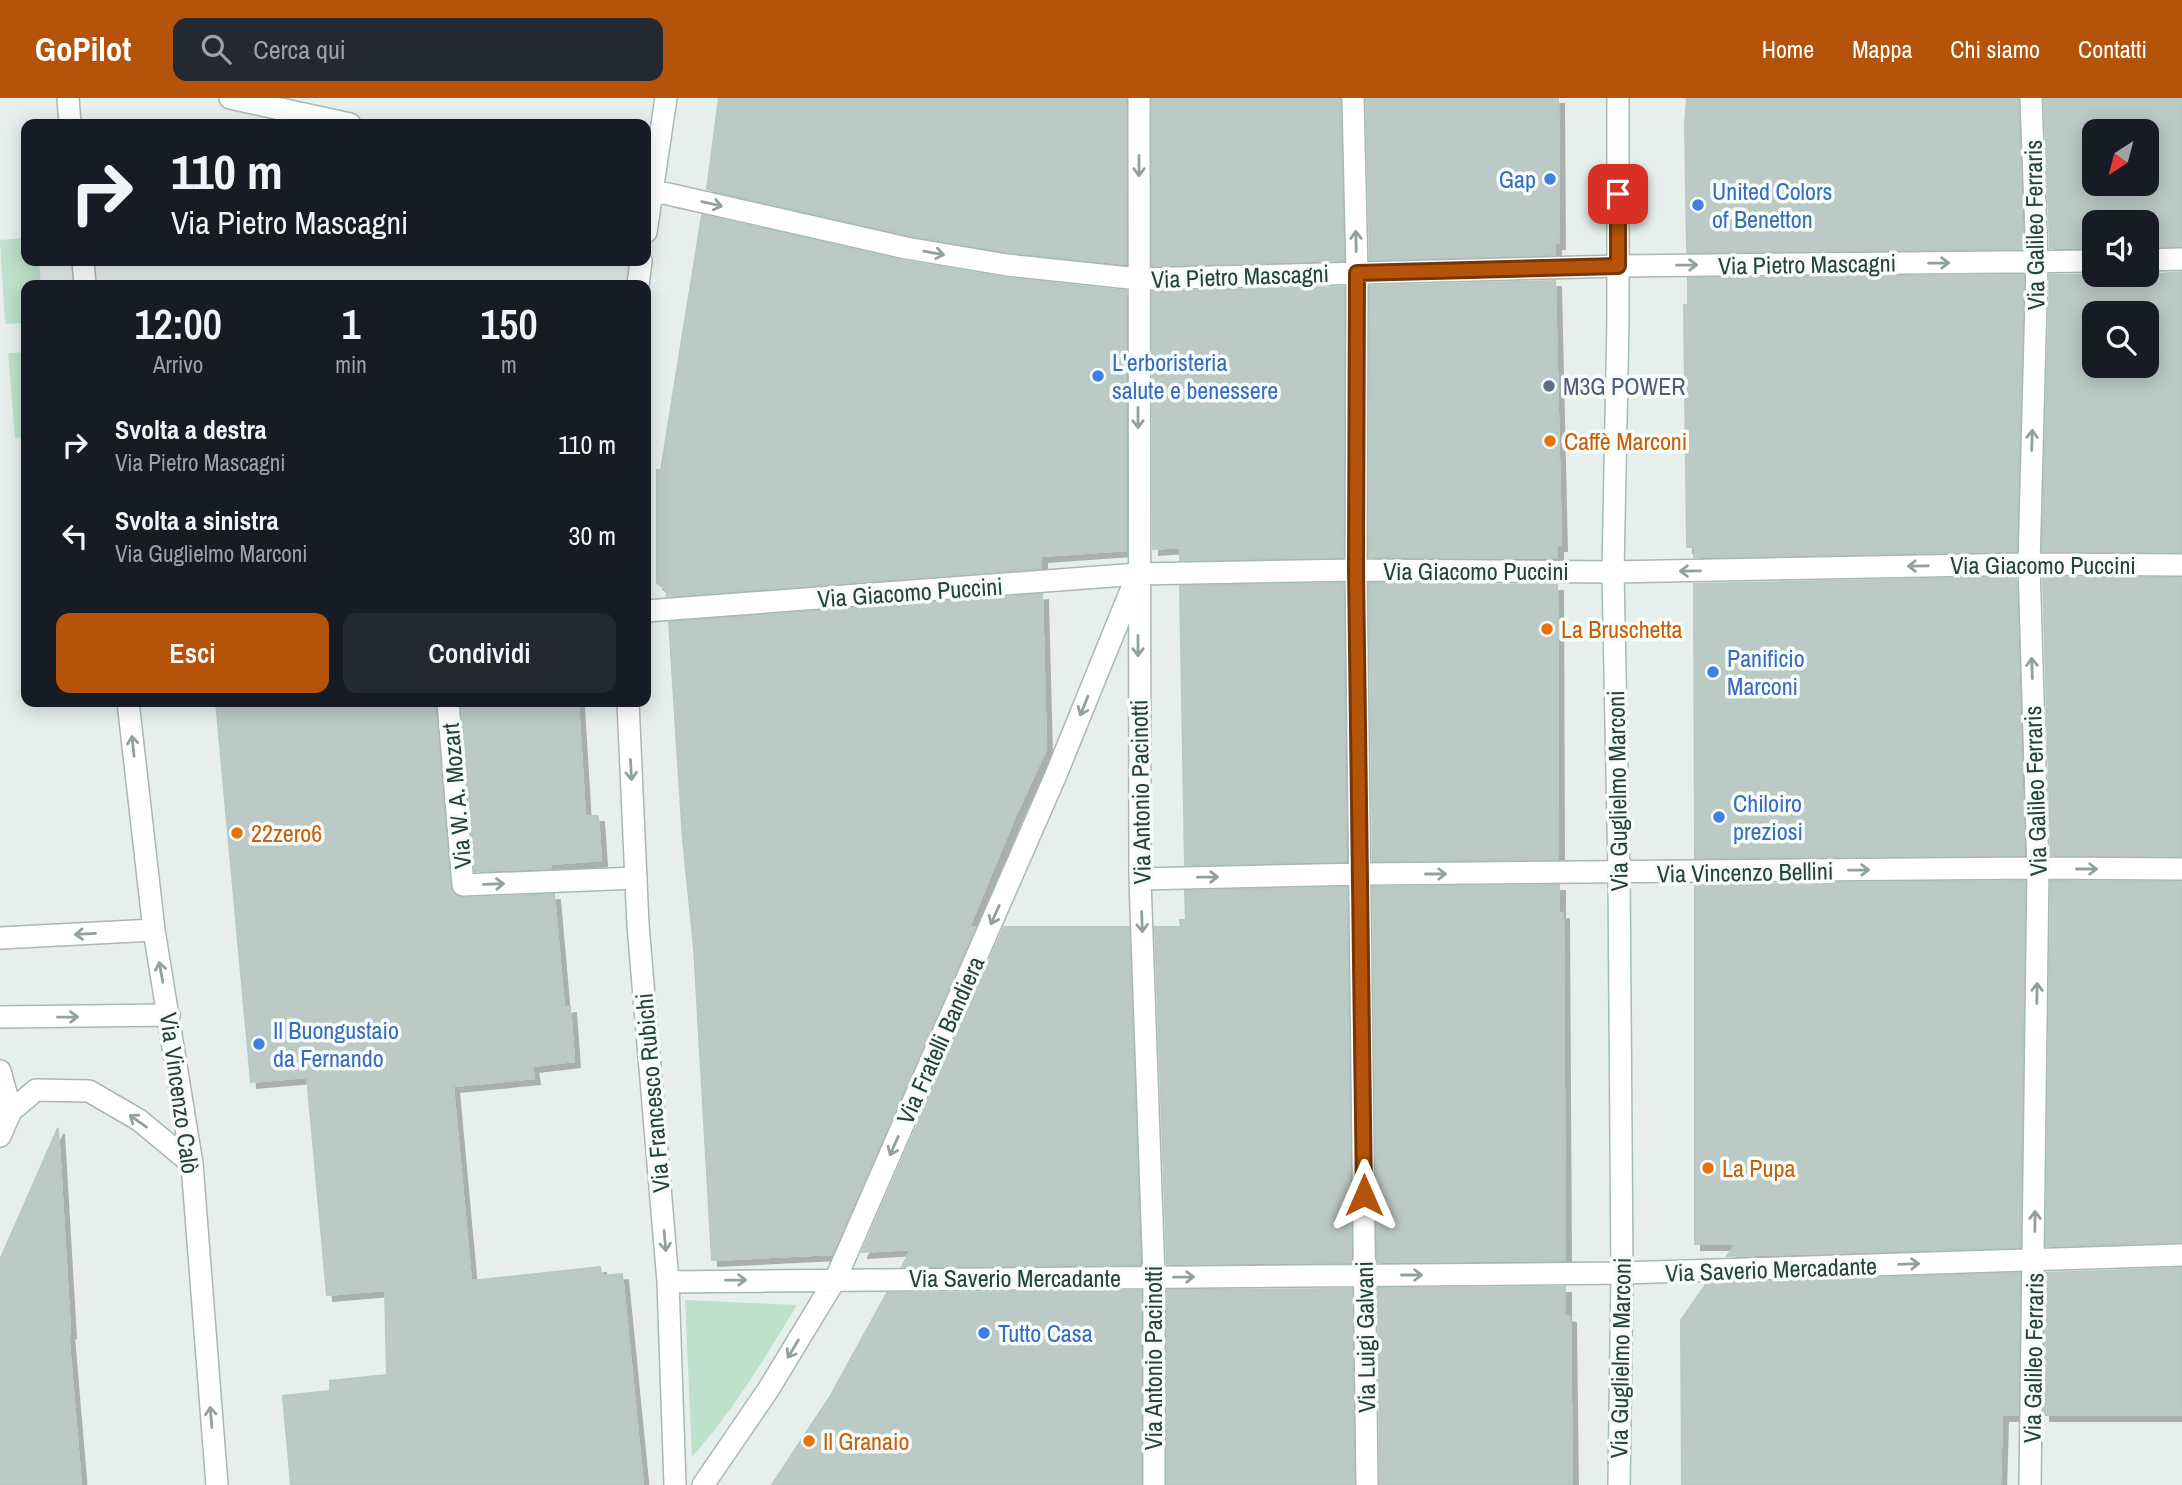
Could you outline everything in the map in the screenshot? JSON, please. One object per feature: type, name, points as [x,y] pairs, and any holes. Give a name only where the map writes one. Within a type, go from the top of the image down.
[{"type":"street","points":[[68,98],[70,119]]},
{"type":"street","points":[[230,98],[327,119]]},
{"type":"street","points":[[651,179],[666,98]]},
{"type":"street","name":"Via Antonio Pacinotti","points":[[1139,98],[1140,879],[1154,1278],[1154,1485]]},
{"type":"street","name":"Via Luigi Galvani","points":[[1353,98],[1357,273],[1356,570],[1367,1485]]},
{"type":"street","name":"Via Guglielmo Marconi","points":[[1618,98],[1613,572],[1619,873],[1622,1273],[1619,1485]]},
{"type":"street","name":"Via Galileo Ferraris","points":[[2030,1485],[2038,868],[2029,564],[2037,262],[2031,98]]},
{"type":"street","name":"Via Pietro Mascagni","points":[[651,190],[906,248],[1007,265],[1139,279],[1618,266],[2082,261]]},
{"type":"street","points":[[2159,260],[2182,259]]},
{"type":"street","name":"Via Giacomo Puccini","points":[[651,611],[1138,574],[1356,570],[1613,572],[2029,564],[2182,565]]},
{"type":"street","name":"Via Fratelli Bandiera","points":[[703,1485],[768,1390],[836,1278],[1055,777],[1138,574]]},
{"type":"street","name":"Via Vincenzo Calò","points":[[129,707],[153,930],[192,1164],[217,1485]]},
{"type":"street","name":"Via W. A. Mozart","points":[[448,707],[463,885],[636,878]]},
{"type":"street","name":"Via Francesco Rubichi","points":[[628,707],[636,878],[668,1282],[675,1485]]},
{"type":"street","name":"Via Vincenzo Bellini","points":[[1140,879],[1361,874],[2182,869]]},
{"type":"street","points":[[0,938],[153,930]]},
{"type":"street","points":[[0,1017],[169,1015]]},
{"type":"street","points":[[0,1071],[11,1111]]},
{"type":"street","points":[[0,1136],[11,1111],[36,1090],[89,1091],[139,1120],[192,1164]]},
{"type":"street","name":"Via Saverio Mercadante","points":[[668,1282],[836,1278],[1622,1273],[2182,1255]]},
{"type":"green space","points":[[21,238],[21,266],[39,266],[41,280],[21,280],[21,323],[5,324],[0,240]]},
{"type":"green space","points":[[21,352],[21,437],[15,438],[8,353]]},
{"type":"green space","points":[[685,1300],[797,1305],[735,1403],[692,1457]]},
{"type":"building","points":[[719,98],[1126,98],[1126,264],[1009,252],[909,235],[707,189]]},
{"type":"building","points":[[1152,98],[1340,98],[1344,260],[1152,266]]},
{"type":"building","points":[[1366,98],[1558,98],[1559,243],[1555,243],[1555,255],[1370,260]]},
{"type":"building","points":[[1687,98],[2018,98],[2023,249],[1687,252]]},
{"type":"building","points":[[2044,98],[2182,98],[2182,246],[2159,247],[2159,210],[2082,210],[2082,248],[2050,248]]},
{"type":"building","points":[[702,215],[904,261],[1006,278],[1126,291],[1126,550],[1041,556],[1041,568],[667,596],[667,590],[657,583],[657,470],[661,470]]},
{"type":"building","points":[[2182,272],[2182,552],[2042,551],[2050,275],[2082,275],[2082,287],[2159,287],[2159,274]]},
{"type":"building","points":[[2024,275],[2016,551],[1694,557],[1694,547],[1687,547],[1684,305],[1688,305],[1688,278]]},
{"type":"building","points":[[1555,281],[1561,545],[1557,545],[1557,558],[1369,557],[1370,286]]},
{"type":"building","points":[[1344,287],[1343,557],[1180,560],[1180,547],[1153,549],[1152,292]]},
{"type":"building","points":[[2016,577],[2024,855],[1695,858],[1694,584]]},
{"type":"building","points":[[2043,577],[2182,578],[2182,856],[2051,855]]},
{"type":"building","points":[[1343,583],[1346,861],[1185,865],[1180,586]]},
{"type":"building","points":[[1369,583],[1557,585],[1558,859],[1373,861]]},
{"type":"building","points":[[1042,594],[1046,749],[969,927],[975,927],[832,1254],[712,1260],[694,948],[683,840],[669,622]]},
{"type":"building","points":[[216,707],[435,707],[452,892],[464,898],[554,894],[564,1008],[570,1007],[574,1061],[532,1066],[534,1078],[453,1086],[471,1281],[600,1267],[602,1276],[622,1274],[643,1485],[291,1485],[283,1396],[330,1391],[330,1381],[387,1375],[385,1290],[327,1295],[307,1077],[251,1082]]},
{"type":"building","points":[[461,707],[578,707],[585,816],[598,816],[601,860],[551,864],[551,868],[475,871]]},
{"type":"building","points":[[2025,881],[2020,1247],[1727,1256],[1736,1244],[1695,1244],[1695,884]]},
{"type":"building","points":[[2051,881],[2182,882],[2182,1242],[2046,1246]]},
{"type":"building","points":[[1559,885],[1559,914],[1563,913],[1565,1260],[1377,1262],[1373,887]]},
{"type":"building","points":[[1347,887],[1351,1262],[1167,1264],[1155,927],[1181,927],[1180,920],[1186,920],[1185,891]]},
{"type":"building","points":[[1004,927],[1129,927],[1140,1264],[902,1267],[911,1249],[862,1252]]},
{"type":"building","points":[[58,1128],[70,1332],[68,1331],[81,1485],[0,1485],[0,1260]]},
{"type":"building","points":[[2182,1268],[2182,1415],[2044,1415],[2046,1273]]},
{"type":"building","points":[[2020,1273],[2018,1415],[2002,1415],[2000,1485],[1682,1485],[1681,1320],[1707,1283]]},
{"type":"building","points":[[1565,1287],[1565,1316],[1570,1317],[1572,1485],[1380,1485],[1378,1288]]},
{"type":"building","points":[[1352,1289],[1354,1485],[1167,1485],[1167,1290]]},
{"type":"building","points":[[1141,1291],[1141,1485],[772,1485],[831,1395],[887,1293]]},
{"type":"place","name":"Gap","points":[[1550,179]]},
{"type":"place","name":"United Colors of Benetton","points":[[1698,205]]},
{"type":"place","name":"L'erboristeria salute e benessere","points":[[1098,376]]},
{"type":"place","name":"M3G POWER","points":[[1549,386]]},
{"type":"place","name":"Caffè Marconi","points":[[1550,441]]},
{"type":"place","name":"La Bruschetta","points":[[1547,629]]},
{"type":"place","name":"Panificio Marconi","points":[[1713,672]]},
{"type":"place","name":"Chiloiro preziosi","points":[[1719,817]]},
{"type":"place","name":"22zero6","points":[[237,833]]},
{"type":"place","name":"Il Buongustaio da Fernando","points":[[259,1044]]},
{"type":"place","name":"La Pupa","points":[[1708,1168]]},
{"type":"place","name":"Tutto Casa","points":[[984,1333]]},
{"type":"place","name":"Il Granaio","points":[[809,1441]]},
{"type":"route","points":[[1364,1195],[1356,570],[1357,273],[1618,266],[1618,194]]}]
